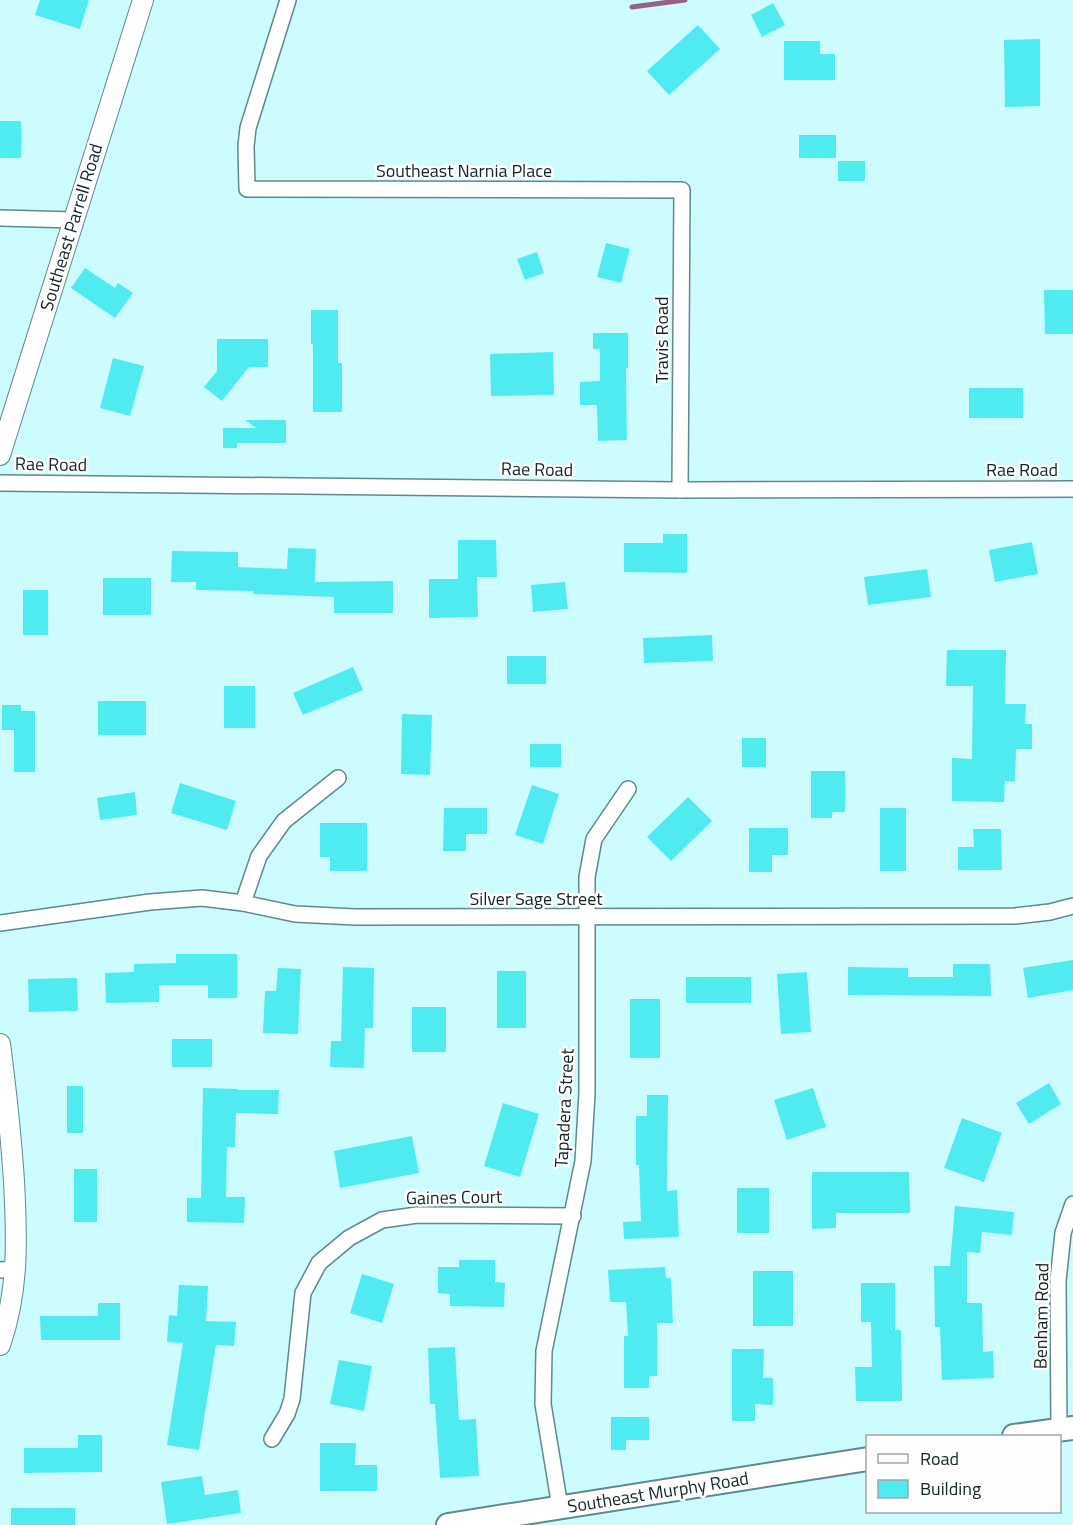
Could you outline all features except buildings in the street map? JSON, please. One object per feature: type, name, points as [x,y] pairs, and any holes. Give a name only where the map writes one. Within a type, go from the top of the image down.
[{"type":"main road","points":[[1027,1435],[1066,1429]]},
{"type":"main road","name":"Southeast Murphy Road","points":[[448,1525],[866,1459]]},
{"type":"street","name":"Southeast Parrell Road","points":[[0,455],[143,0]]},
{"type":"street","name":"Southeast Narnia Place","points":[[288,0],[248,128],[247,189],[682,190]]},
{"type":"street","name":"Travis Road","points":[[680,490],[682,190]]},
{"type":"street","points":[[0,218],[74,220]]},
{"type":"street","name":"Rae Road","points":[[0,483],[680,490],[1073,489]]},
{"type":"street","points":[[243,903],[259,856],[284,820],[338,778]]},
{"type":"street","name":"Tapadera Street","points":[[560,1507],[543,1404],[544,1351],[583,1161],[587,1093],[587,877],[594,838],[628,789]]},
{"type":"street","name":"Silver Sage Street","points":[[0,922],[150,902],[202,898],[243,903],[295,914],[355,917],[1015,916],[1050,912],[1073,906]]},
{"type":"street","points":[[0,1044],[10,1124],[16,1216],[8,1270],[11,1308],[0,1345]]},
{"type":"street","name":"Benham Road","points":[[1066,1429],[1058,1281],[1063,1233],[1073,1204]]},
{"type":"street","name":"Gaines Court","points":[[272,1439],[287,1414],[292,1400],[303,1293],[319,1263],[350,1238],[382,1220],[417,1215],[573,1216]]},
{"type":"waterway","points":[[632,7],[685,0]]}]
